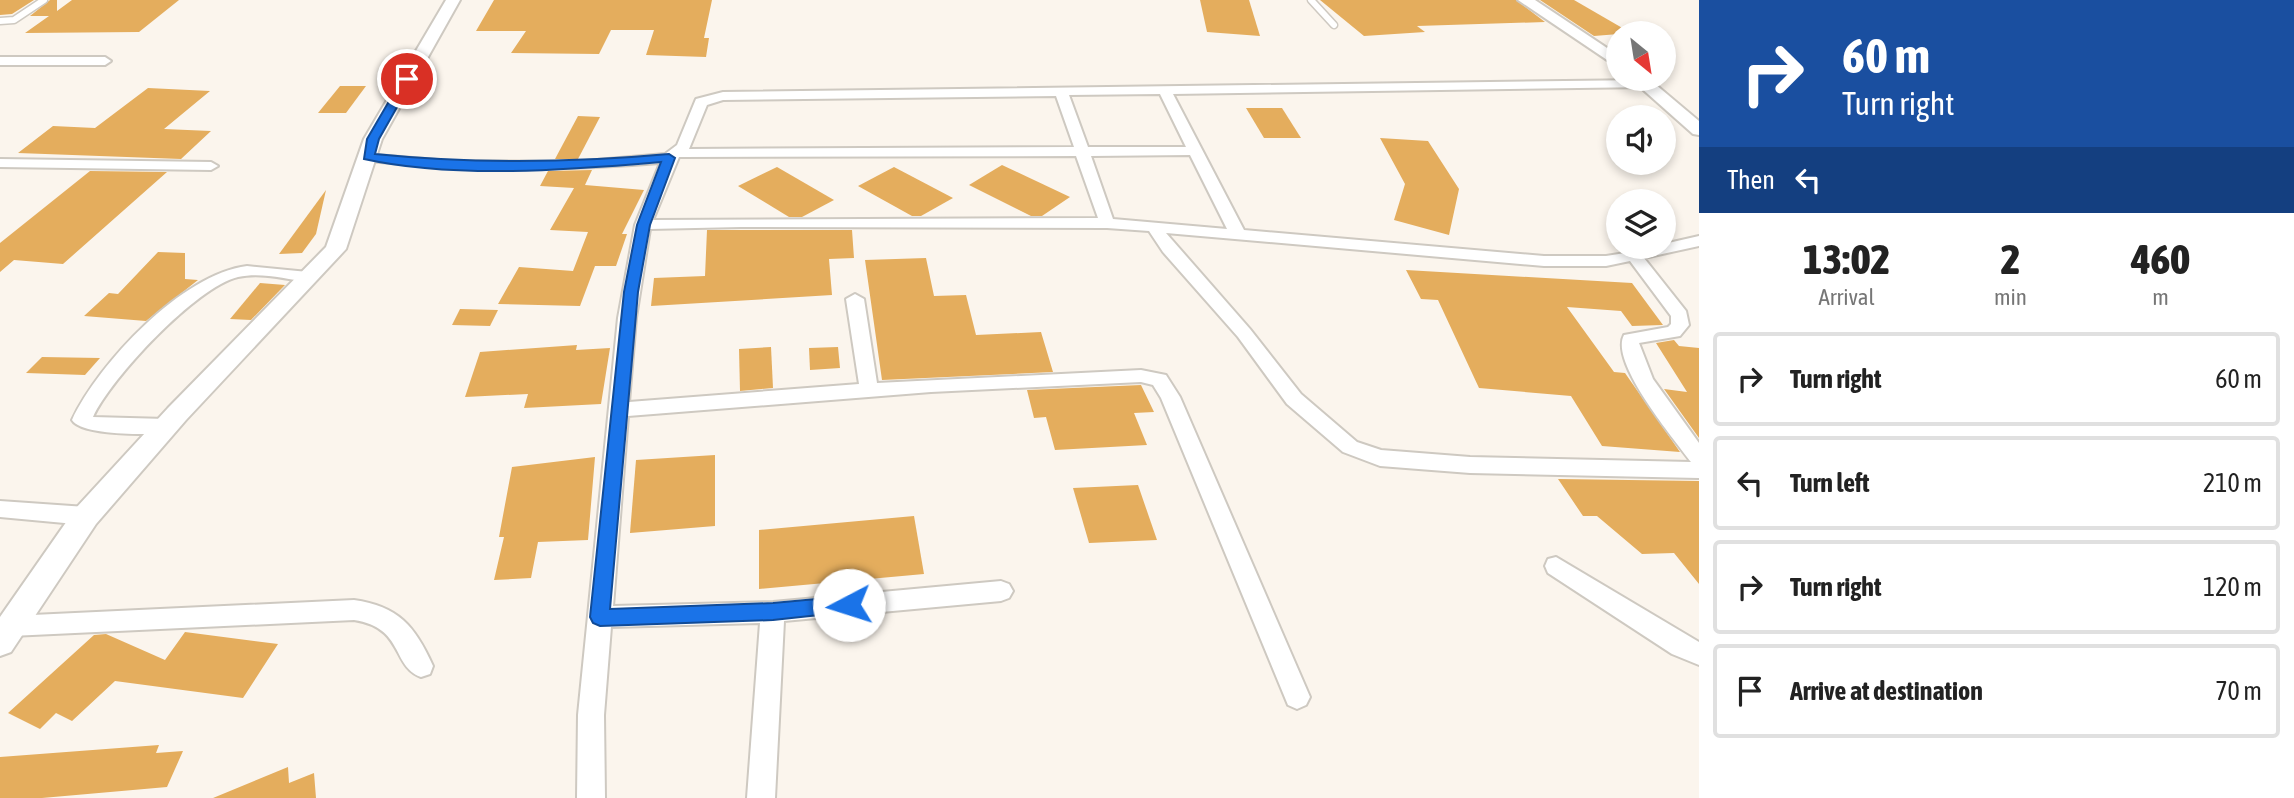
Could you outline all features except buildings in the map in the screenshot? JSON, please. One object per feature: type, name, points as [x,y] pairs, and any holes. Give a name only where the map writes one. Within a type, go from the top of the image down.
[{"type":"street","points":[[5,634],[86,516],[166,426],[336,249],[373,139],[453,0]]},
{"type":"street","points":[[1525,0],[1606,54]]},
{"type":"street","points":[[0,61],[105,61]]},
{"type":"street","points":[[591,798],[591,715],[628,318],[643,225],[697,107],[708,98],[1606,82]]},
{"type":"street","points":[[1164,90],[1238,234]]},
{"type":"street","points":[[1061,91],[1107,223]]},
{"type":"street","points":[[1654,91],[1699,130]]},
{"type":"street","points":[[369,157],[449,165],[574,166],[674,155],[1196,151]]},
{"type":"street","points":[[0,163],[211,166]]},
{"type":"street","points":[[643,225],[741,222],[1107,223],[1155,229],[1332,241],[1480,258],[1556,261],[1606,258]]},
{"type":"street","points":[[1155,229],[1169,249],[1244,333],[1294,399],[1350,447],[1380,458],[1470,466],[1699,470]]},
{"type":"street","points":[[1676,245],[1699,241]]},
{"type":"street","points":[[1637,259],[1680,315],[1680,325],[1674,332],[1630,339],[1628,348],[1638,371],[1699,458]]},
{"type":"street","points":[[166,426],[89,424],[82,420],[106,379],[136,345],[214,281],[249,271],[308,277]]},
{"type":"street","points":[[855,299],[869,390]]},
{"type":"street","points":[[621,410],[869,390],[1141,376],[1159,380],[1170,397],[1297,697]]},
{"type":"street","points":[[0,509],[86,516]]},
{"type":"street","points":[[1556,566],[1681,646],[1699,654]]},
{"type":"street","points":[[600,617],[773,612],[1001,591]]},
{"type":"street","points":[[5,634],[365,611],[388,617],[421,666]]},
{"type":"street","points":[[761,798],[773,612]]},
{"type":"lane","points":[[0,21],[14,20],[44,0]]},
{"type":"lane","points":[[1311,0],[1334,25]]},
{"type":"route","points":[[407,79],[373,139],[369,157],[449,165],[574,166],[669,158],[660,187],[643,225],[631,292],[600,617],[773,612],[849,605]]}]
